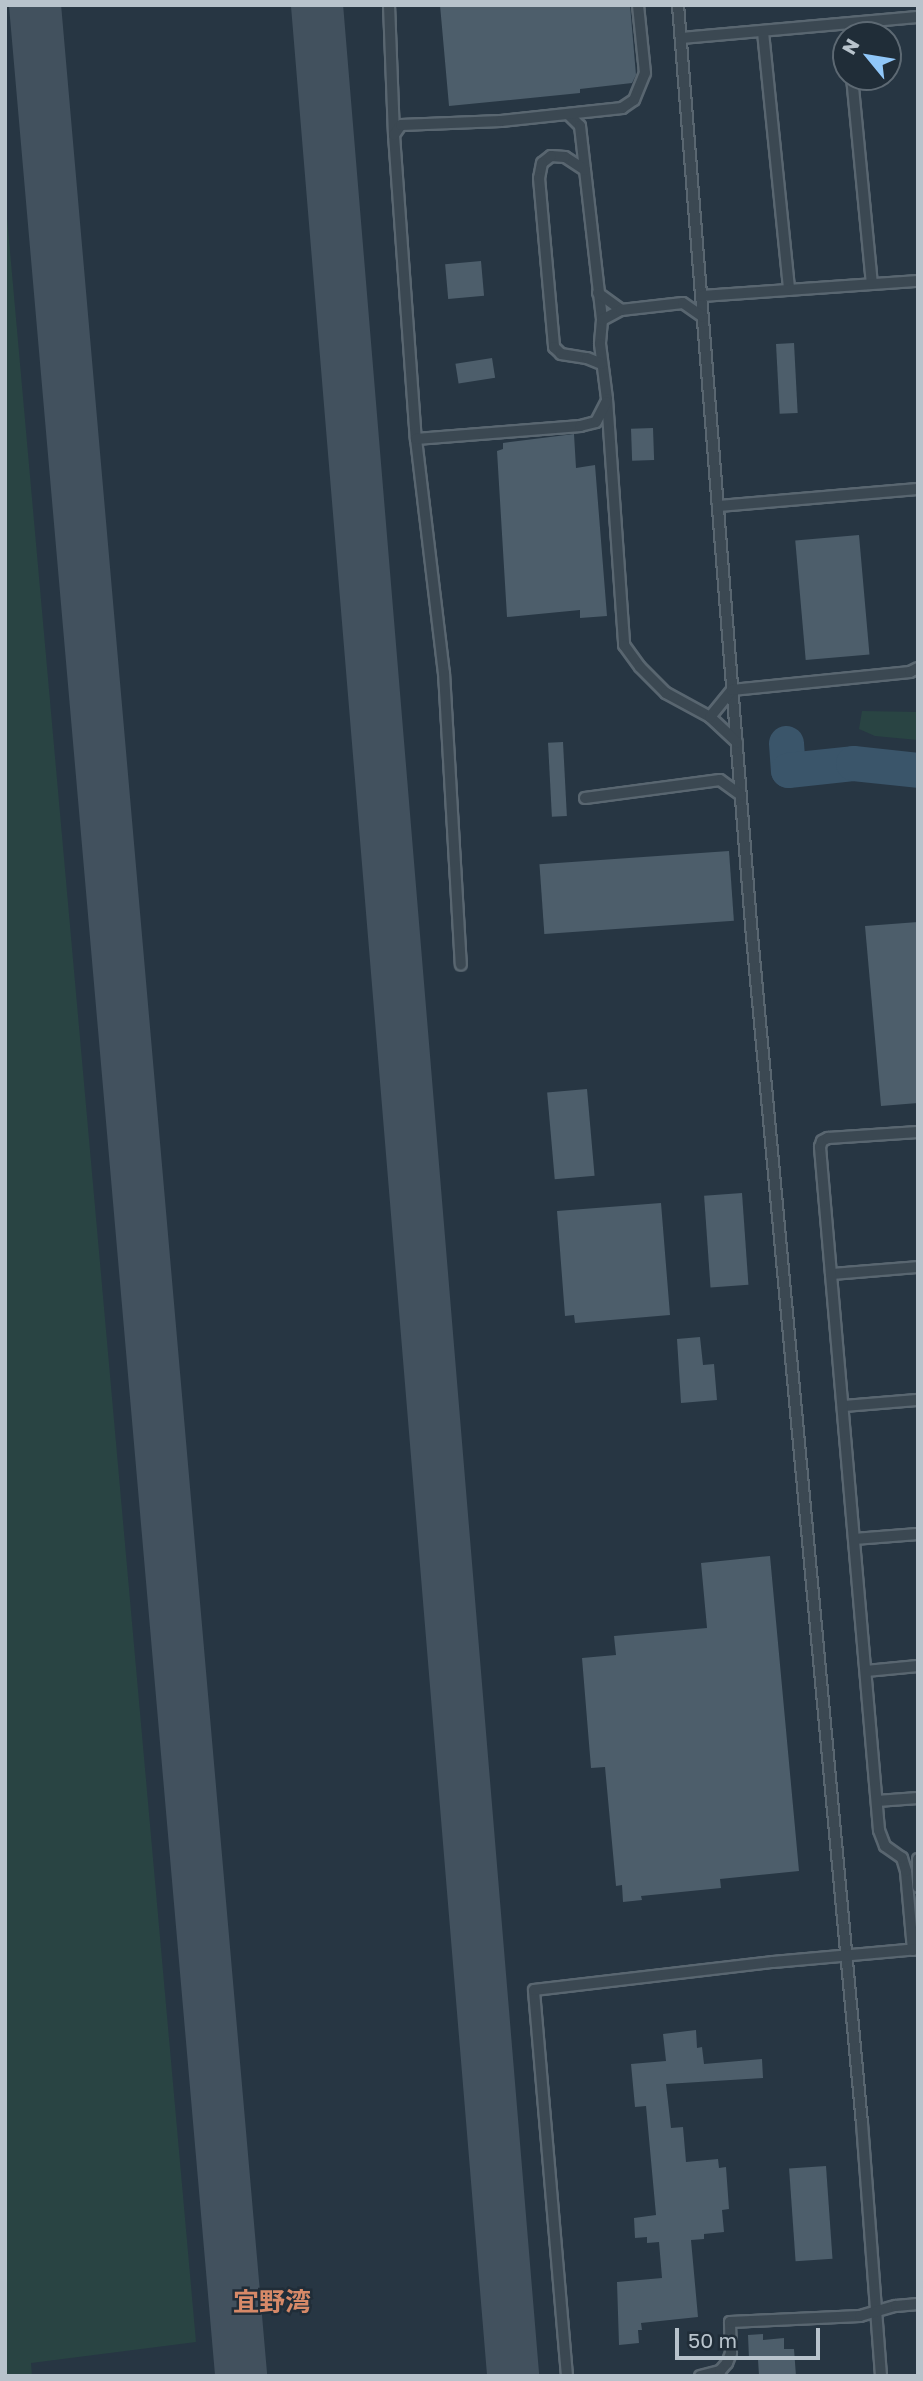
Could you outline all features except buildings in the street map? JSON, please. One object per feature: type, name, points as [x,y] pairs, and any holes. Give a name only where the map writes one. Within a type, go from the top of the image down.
[{"type":"lane","points":[[388,5],[394,135],[416,439],[444,673],[461,965]]},
{"type":"lane","points":[[394,135],[401,125],[622,108],[634,100],[642,87],[645,73],[638,5]]},
{"type":"lane","points":[[678,5],[738,766],[846,1955],[881,2376]]},
{"type":"lane","points":[[895,21],[918,17]]},
{"type":"lane","points":[[681,38],[832,30]]},
{"type":"lane","points":[[763,32],[789,290]]},
{"type":"lane","points":[[853,91],[872,284]]},
{"type":"lane","points":[[580,126],[605,110]]},
{"type":"lane","points":[[568,114],[580,126],[602,320],[600,344],[607,399],[624,645],[640,667],[666,693],[709,717],[737,743]]},
{"type":"lane","points":[[565,157],[583,147]]},
{"type":"lane","points":[[585,170],[565,157],[551,156],[542,163],[538,177],[554,347],[561,354],[587,358],[602,364]]},
{"type":"lane","points":[[602,320],[621,310],[683,303],[701,292],[789,290],[918,281]]},
{"type":"lane","points":[[598,293],[621,310]]},
{"type":"lane","points":[[683,303],[703,317]]},
{"type":"lane","points":[[587,358],[600,344]]},
{"type":"lane","points":[[416,439],[588,424],[596,422],[607,399]]},
{"type":"lane","points":[[718,506],[918,489]]},
{"type":"lane","points":[[709,717],[732,690],[910,672],[918,668]]},
{"type":"lane","points":[[585,799],[720,780],[738,766]]},
{"type":"lane","points":[[720,780],[741,795]]},
{"type":"lane","points":[[567,2376],[534,1990],[846,1955],[915,1950],[906,1871],[902,1858],[885,1846],[879,1830],[820,1147],[822,1141],[918,1132]]},
{"type":"lane","points":[[831,1274],[918,1267]]},
{"type":"lane","points":[[843,1406],[918,1400]]},
{"type":"lane","points":[[854,1539],[918,1534]]},
{"type":"lane","points":[[866,1671],[918,1666]]},
{"type":"lane","points":[[877,1801],[918,1798]]},
{"type":"lane","points":[[918,1859],[918,1887]]},
{"type":"lane","points":[[700,2376],[720,2371],[727,2363],[731,2353],[730,2322],[860,2316],[918,2304]]},
{"type":"green space","points":[[5,195],[196,2342],[31,2363],[32,2376],[5,2376]]},
{"type":"green space","points":[[862,711],[918,712],[918,740],[875,736],[859,729]]},
{"type":"waterway","points":[[786,743],[788,770],[853,763],[918,770]]},
{"type":"taxiway","points":[[35,5],[241,2376]]},
{"type":"taxiway","points":[[317,5],[513,2376]]},
{"type":"district","name":"宜野湾","points":[[272,2302]]}]
